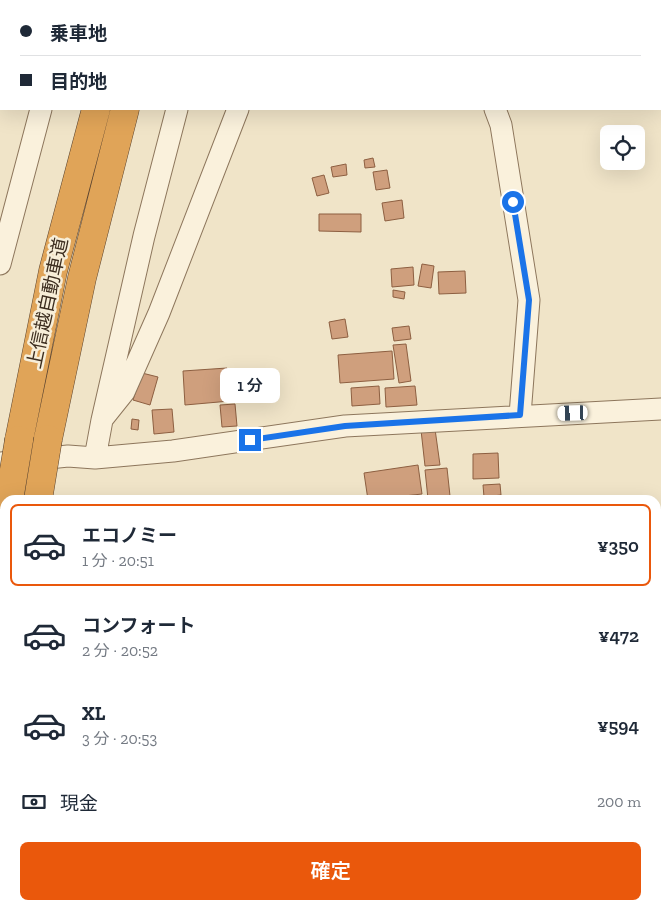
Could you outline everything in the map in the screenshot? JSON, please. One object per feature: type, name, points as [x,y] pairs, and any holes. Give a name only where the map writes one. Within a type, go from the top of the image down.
[{"type":"highway","name":"上信越自動車道","points":[[10,495],[53,271],[96,110]]},
{"type":"highway","name":"上信越自動車道","points":[[39,495],[48,439],[82,278],[125,110]]},
{"type":"street","points":[[0,264],[41,110]]},
{"type":"street","points":[[95,458],[144,236],[177,110]]},
{"type":"street","points":[[102,420],[124,392],[148,340],[238,110]]},
{"type":"street","points":[[496,110],[501,124],[529,300],[520,415]]},
{"type":"street","points":[[0,463],[68,456],[95,458],[174,451],[345,426],[661,408]]},
{"type":"building","points":[[373,158],[375,167],[365,168],[364,160]]},
{"type":"building","points":[[346,164],[347,175],[333,177],[331,167]]},
{"type":"building","points":[[387,170],[390,188],[376,190],[373,172]]},
{"type":"building","points":[[324,175],[329,193],[317,196],[312,178]]},
{"type":"building","points":[[402,200],[404,218],[385,221],[382,203]]},
{"type":"building","points":[[319,214],[361,214],[361,232],[319,231]]},
{"type":"building","points":[[422,264],[434,266],[431,288],[418,286]]},
{"type":"building","points":[[413,267],[414,285],[392,287],[391,269]]},
{"type":"building","points":[[465,271],[466,293],[439,294],[438,272]]},
{"type":"building","points":[[393,290],[405,292],[404,299],[393,297]]},
{"type":"building","points":[[345,319],[348,337],[332,339],[329,322]]},
{"type":"building","points":[[409,326],[411,339],[394,341],[392,328]]},
{"type":"building","points":[[406,344],[411,381],[399,383],[393,345]]},
{"type":"building","points":[[392,351],[394,379],[340,383],[338,355]]},
{"type":"building","points":[[227,368],[230,401],[185,405],[183,371]]},
{"type":"building","points":[[142,373],[158,377],[150,405],[133,400]]},
{"type":"building","points":[[379,386],[380,404],[352,406],[351,388]]},
{"type":"building","points":[[415,386],[417,405],[386,407],[385,388]]},
{"type":"building","points":[[235,404],[237,426],[222,427],[220,405]]},
{"type":"building","points":[[172,409],[174,432],[154,434],[152,410]]},
{"type":"building","points":[[132,419],[139,420],[138,430],[131,429]]},
{"type":"building","points":[[435,429],[440,465],[425,466],[421,430]]},
{"type":"building","points":[[498,453],[499,478],[473,479],[473,454]]},
{"type":"building","points":[[418,465],[422,494],[367,495],[364,473]]},
{"type":"building","points":[[447,468],[450,495],[428,495],[425,470]]},
{"type":"building","points":[[500,484],[501,495],[484,495],[483,485]]},
{"type":"route","points":[[250,440],[345,426],[520,415],[529,300],[513,202]]}]
